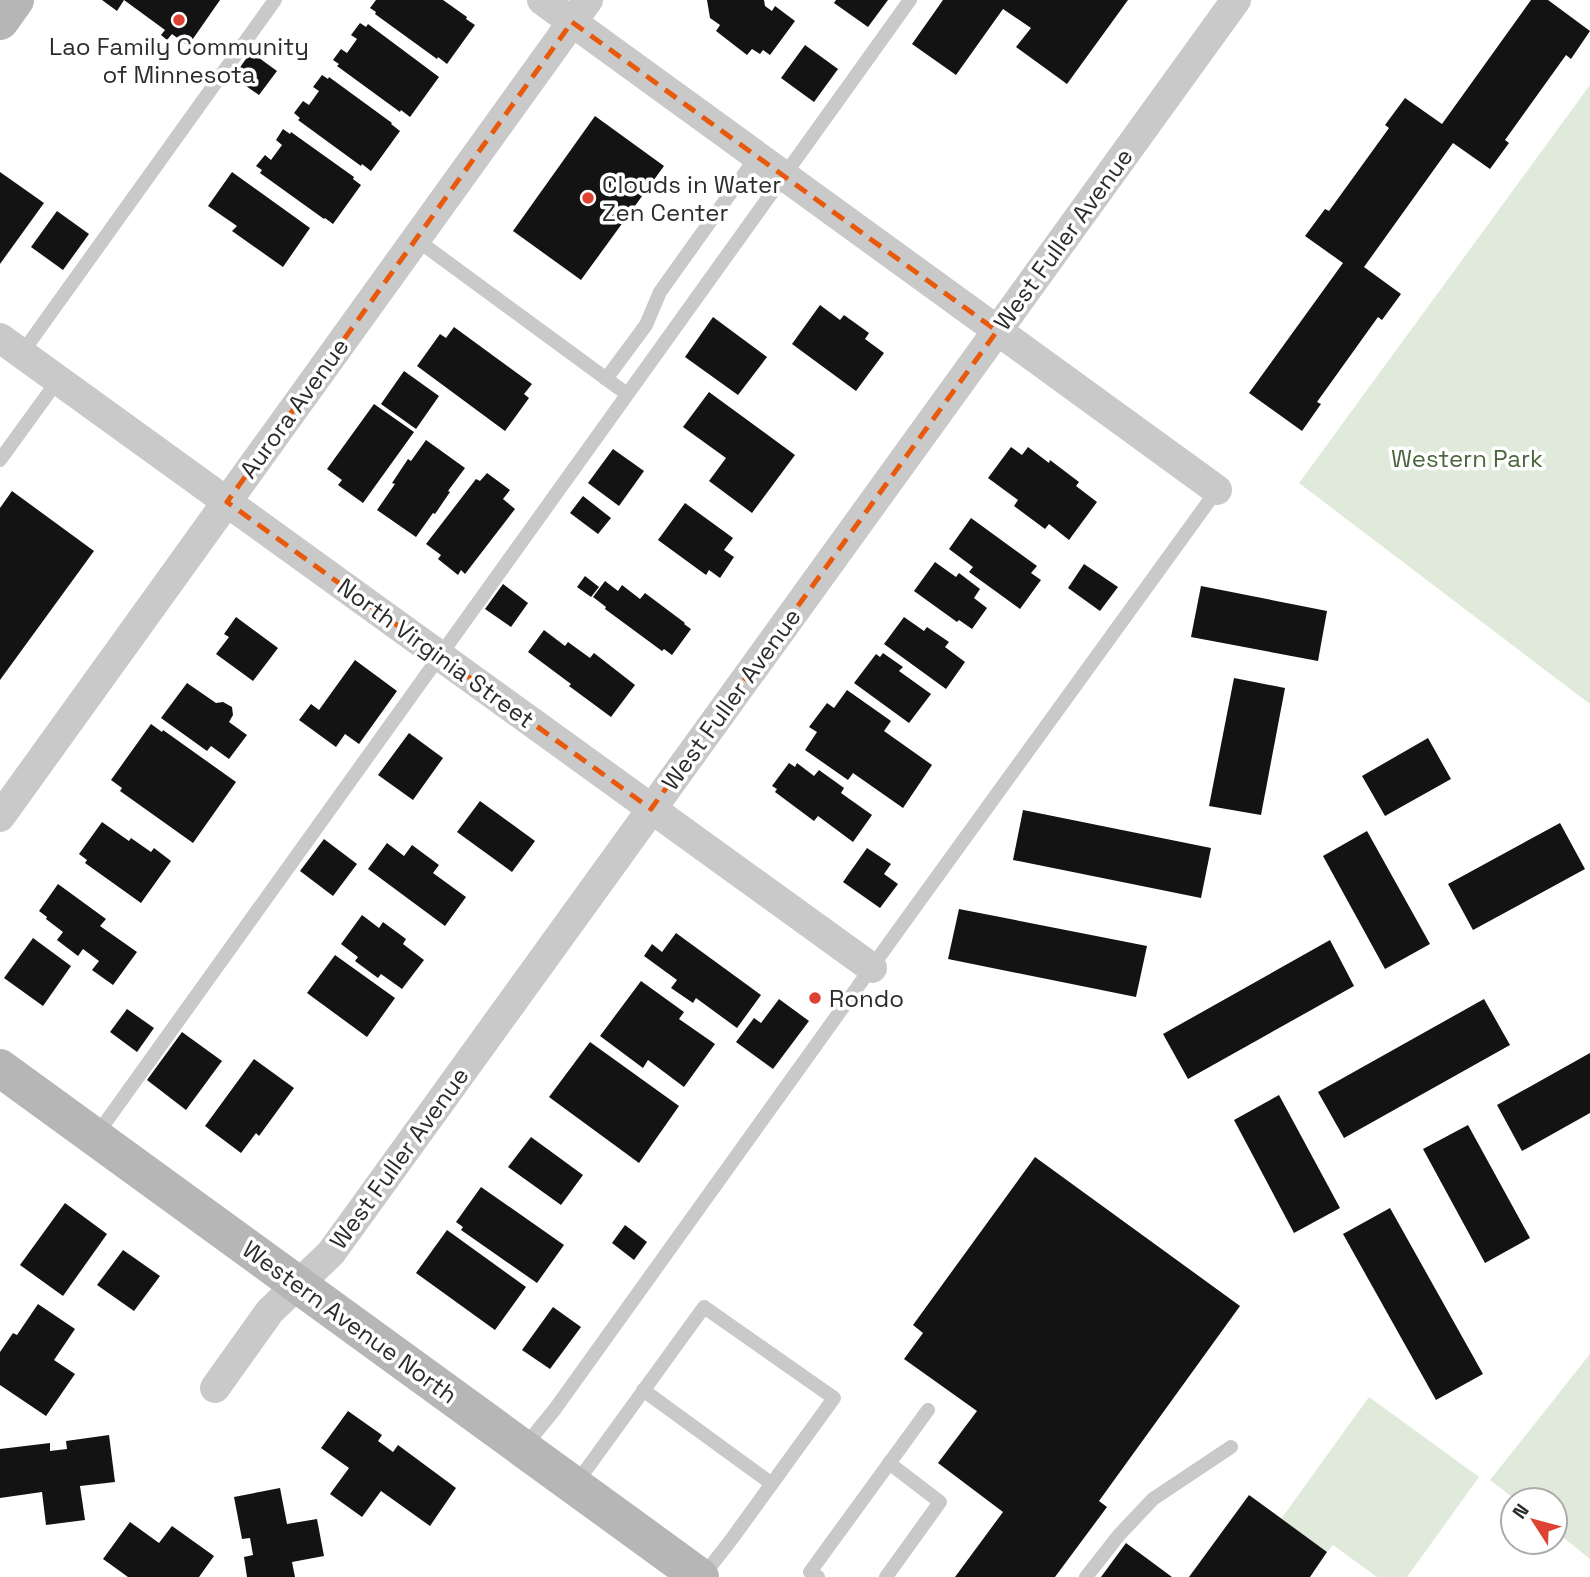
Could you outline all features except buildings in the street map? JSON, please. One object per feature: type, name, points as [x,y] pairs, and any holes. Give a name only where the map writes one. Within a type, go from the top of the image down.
[{"type":"street","points":[[0,21],[15,0]]},
{"type":"street","points":[[542,0],[580,11],[757,156],[1217,490]]},
{"type":"street","name":"West Fuller Avenue","points":[[215,1388],[270,1311],[331,1253],[1236,0]]},
{"type":"street","name":"Aurora Avenue","points":[[0,817],[580,11]]},
{"type":"street","name":"North Virginia Street","points":[[11,346],[872,968]]},
{"type":"street","name":"Western Avenue North","points":[[0,1068],[701,1577]]},
{"type":"lane","points":[[11,346],[275,0]]},
{"type":"lane","points":[[95,1137],[910,0]]},
{"type":"lane","points":[[606,379],[646,325],[660,292],[757,156]]},
{"type":"lane","points":[[416,240],[627,394]]},
{"type":"lane","points":[[0,460],[5,442],[58,380]]},
{"type":"lane","points":[[523,1448],[563,1398],[1217,490]]},
{"type":"lane","points":[[574,1486],[704,1307],[834,1398],[701,1577]]},
{"type":"lane","points":[[643,1390],[772,1484]]},
{"type":"lane","points":[[818,1577],[810,1572],[928,1410]]},
{"type":"lane","points":[[1086,1577],[1118,1535],[1153,1499],[1231,1447]]},
{"type":"lane","points":[[886,1577],[940,1502],[889,1463]]},
{"type":"highlighted area","points":[[572,22],[997,331],[651,809],[227,502]]},
{"type":"green space","name":"Western Park","points":[[1590,85],[1590,704],[1299,483]]},
{"type":"green space","points":[[1590,1354],[1590,1559],[1569,1542],[1569,1486],[1499,1487],[1490,1480]]},
{"type":"green space","points":[[1369,1397],[1479,1477],[1407,1577],[1377,1577],[1333,1545],[1327,1552],[1281,1519]]},
{"type":"place","name":"Lao Family Community of Minnesota","points":[[179,20]]},
{"type":"place","name":"Clouds in Water Zen Center","points":[[588,198]]},
{"type":"place","name":"Rondo","points":[[815,998]]}]
